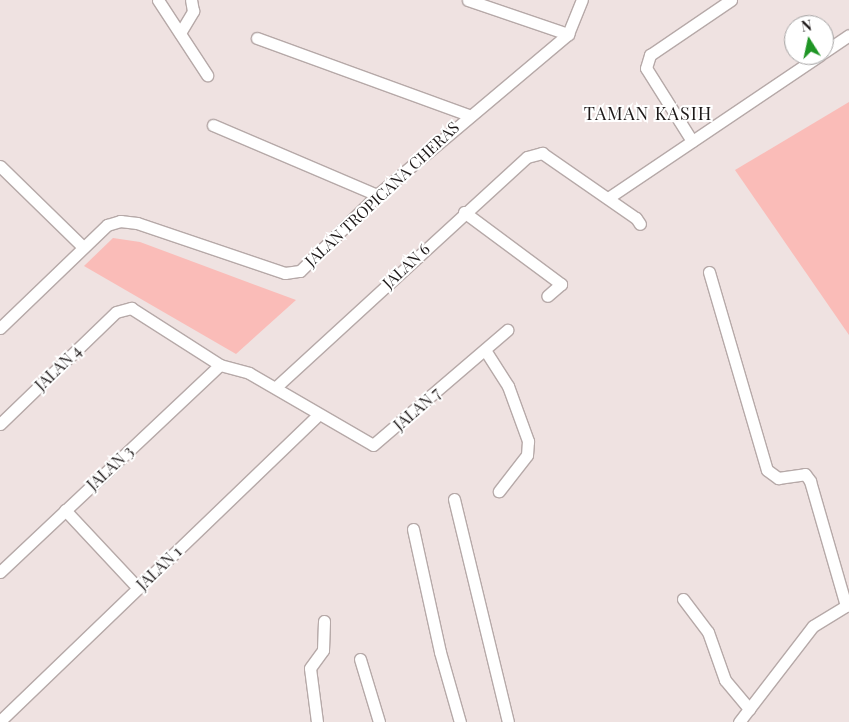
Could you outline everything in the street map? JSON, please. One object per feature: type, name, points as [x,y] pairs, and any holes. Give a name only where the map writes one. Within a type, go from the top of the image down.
[{"type":"street","points":[[158,0],[207,75]]},
{"type":"street","points":[[180,33],[193,11],[191,0]]},
{"type":"street","points":[[468,0],[568,34]]},
{"type":"street","name":"JALAN TROPICANA CHERAS","points":[[0,328],[107,225],[120,221],[137,223],[285,273],[300,271],[377,195],[468,115],[568,34],[582,0]]},
{"type":"street","points":[[692,141],[646,68],[650,55],[731,0]]},
{"type":"street","points":[[834,45],[849,35]]},
{"type":"street","points":[[257,38],[468,115]]},
{"type":"street","points":[[640,224],[636,218],[608,198],[805,65]]},
{"type":"street","points":[[213,125],[377,195]]},
{"type":"street","name":"JALAN 6","points":[[276,387],[464,212],[527,157],[542,153],[608,198]]},
{"type":"street","points":[[0,166],[83,247]]},
{"type":"street","points":[[464,212],[561,284],[547,296]]},
{"type":"street","points":[[709,272],[767,470],[778,478],[805,474],[810,481],[848,605],[813,626],[739,722]]},
{"type":"street","name":"JALAN 4","points":[[0,424],[116,312],[131,308],[220,365]]},
{"type":"street","name":"JALAN 7","points":[[318,415],[373,445],[508,330]]},
{"type":"street","points":[[485,350],[508,386],[528,441],[527,455],[499,491]]},
{"type":"street","points":[[220,365],[250,373],[276,387],[318,415]]},
{"type":"street","name":"JALAN 3","points":[[0,572],[220,365]]},
{"type":"street","name":"JALAN 1","points":[[0,721],[318,415]]},
{"type":"street","points":[[454,499],[508,722]]},
{"type":"street","points":[[65,510],[138,588]]},
{"type":"street","points":[[413,529],[440,652],[460,722]]},
{"type":"street","points":[[683,599],[708,632],[725,680],[749,709]]},
{"type":"street","points":[[317,722],[310,668],[323,650],[324,622]]},
{"type":"street","points":[[360,659],[379,722]]},
{"type":"shaded area","points":[[849,102],[849,335],[735,170]]},
{"type":"shaded area","points":[[113,238],[140,242],[296,300],[236,354],[84,266]]},
{"type":"district","name":"TAMAN KASIH","points":[[648,113]]}]
